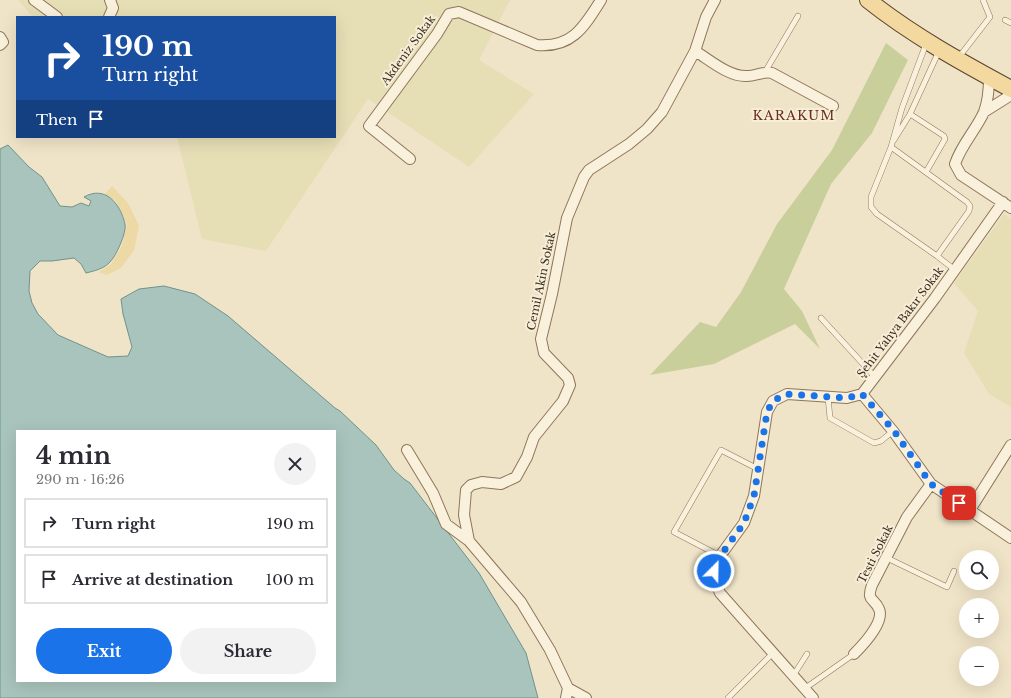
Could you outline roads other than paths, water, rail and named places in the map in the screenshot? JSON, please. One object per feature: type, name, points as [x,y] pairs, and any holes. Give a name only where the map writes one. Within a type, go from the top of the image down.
[{"type":"main road","points":[[868,0],[891,18],[934,46],[1011,89]]},
{"type":"street","points":[[34,0],[56,16]]},
{"type":"street","points":[[109,16],[113,8],[110,0]]},
{"type":"street","name":"Akdeniz Sokak","points":[[410,159],[369,126],[437,34],[449,14],[459,12],[537,46],[549,46],[571,38],[584,27],[601,0]]},
{"type":"street","name":"Cemil Akin Sokak","points":[[469,541],[464,515],[466,490],[471,485],[482,482],[501,484],[516,477],[527,457],[534,437],[563,401],[570,385],[568,378],[544,353],[542,339],[566,218],[584,177],[589,170],[629,144],[647,129],[662,112],[695,51],[706,17],[715,0]]},
{"type":"street","points":[[0,37],[3,42],[0,45]]},
{"type":"street","points":[[695,51],[736,76],[749,77],[765,72],[772,73],[833,106]]},
{"type":"street","points":[[984,112],[989,90],[989,78]]},
{"type":"street","points":[[984,112],[1011,95]]},
{"type":"street","name":"Şehit Yahya Bakır Sokak","points":[[813,698],[720,593],[714,579],[715,563],[744,523],[754,496],[767,412],[773,401],[786,394],[847,398],[862,394],[954,270],[1007,205],[961,175],[955,164],[958,154],[984,112]]},
{"type":"street","points":[[862,394],[894,431],[931,484],[1011,538]]},
{"type":"street","points":[[970,510],[1011,445]]},
{"type":"street","points":[[407,450],[433,492],[446,524],[469,541],[522,602],[550,650],[567,693],[586,698]]},
{"type":"street","name":"Testi Sokak","points":[[854,654],[862,647],[877,626],[880,618],[879,609],[870,598],[869,593],[907,517],[931,484]]},
{"type":"lane","points":[[958,60],[990,17],[983,0]]},
{"type":"lane","points":[[765,72],[798,16]]},
{"type":"lane","points":[[1005,20],[1011,23]]},
{"type":"lane","points":[[891,146],[910,114],[934,46]]},
{"type":"lane","points":[[934,46],[902,108],[891,146],[871,197],[871,207],[877,214],[937,256],[954,270]]},
{"type":"lane","points":[[910,114],[944,136],[945,139],[926,172]]},
{"type":"lane","points":[[891,146],[967,202],[970,206],[969,211],[937,256]]},
{"type":"lane","points":[[821,318],[875,377]]},
{"type":"lane","points":[[828,397],[830,418],[874,443],[881,441],[894,431]]},
{"type":"lane","points":[[720,556],[674,532],[721,450],[758,469]]},
{"type":"lane","points":[[887,558],[947,587],[954,571]]},
{"type":"lane","points":[[728,698],[773,653]]},
{"type":"lane","points":[[793,676],[806,654]]},
{"type":"lane","points":[[804,688],[854,654]]},
{"type":"water","points":[[8,145],[29,167],[42,177],[60,206],[72,207],[81,203],[89,206],[91,201],[84,197],[99,193],[110,198],[123,216],[125,228],[123,238],[115,256],[104,267],[86,273],[81,264],[74,258],[40,261],[30,271],[29,291],[32,303],[38,314],[58,335],[108,357],[128,356],[132,347],[123,314],[121,299],[139,289],[164,286],[195,294],[228,316],[340,411],[376,445],[394,470],[410,483],[479,573],[526,653],[538,698],[0,698],[0,149]]},
{"type":"district","name":"KARAKUM","points":[[794,115]]}]
